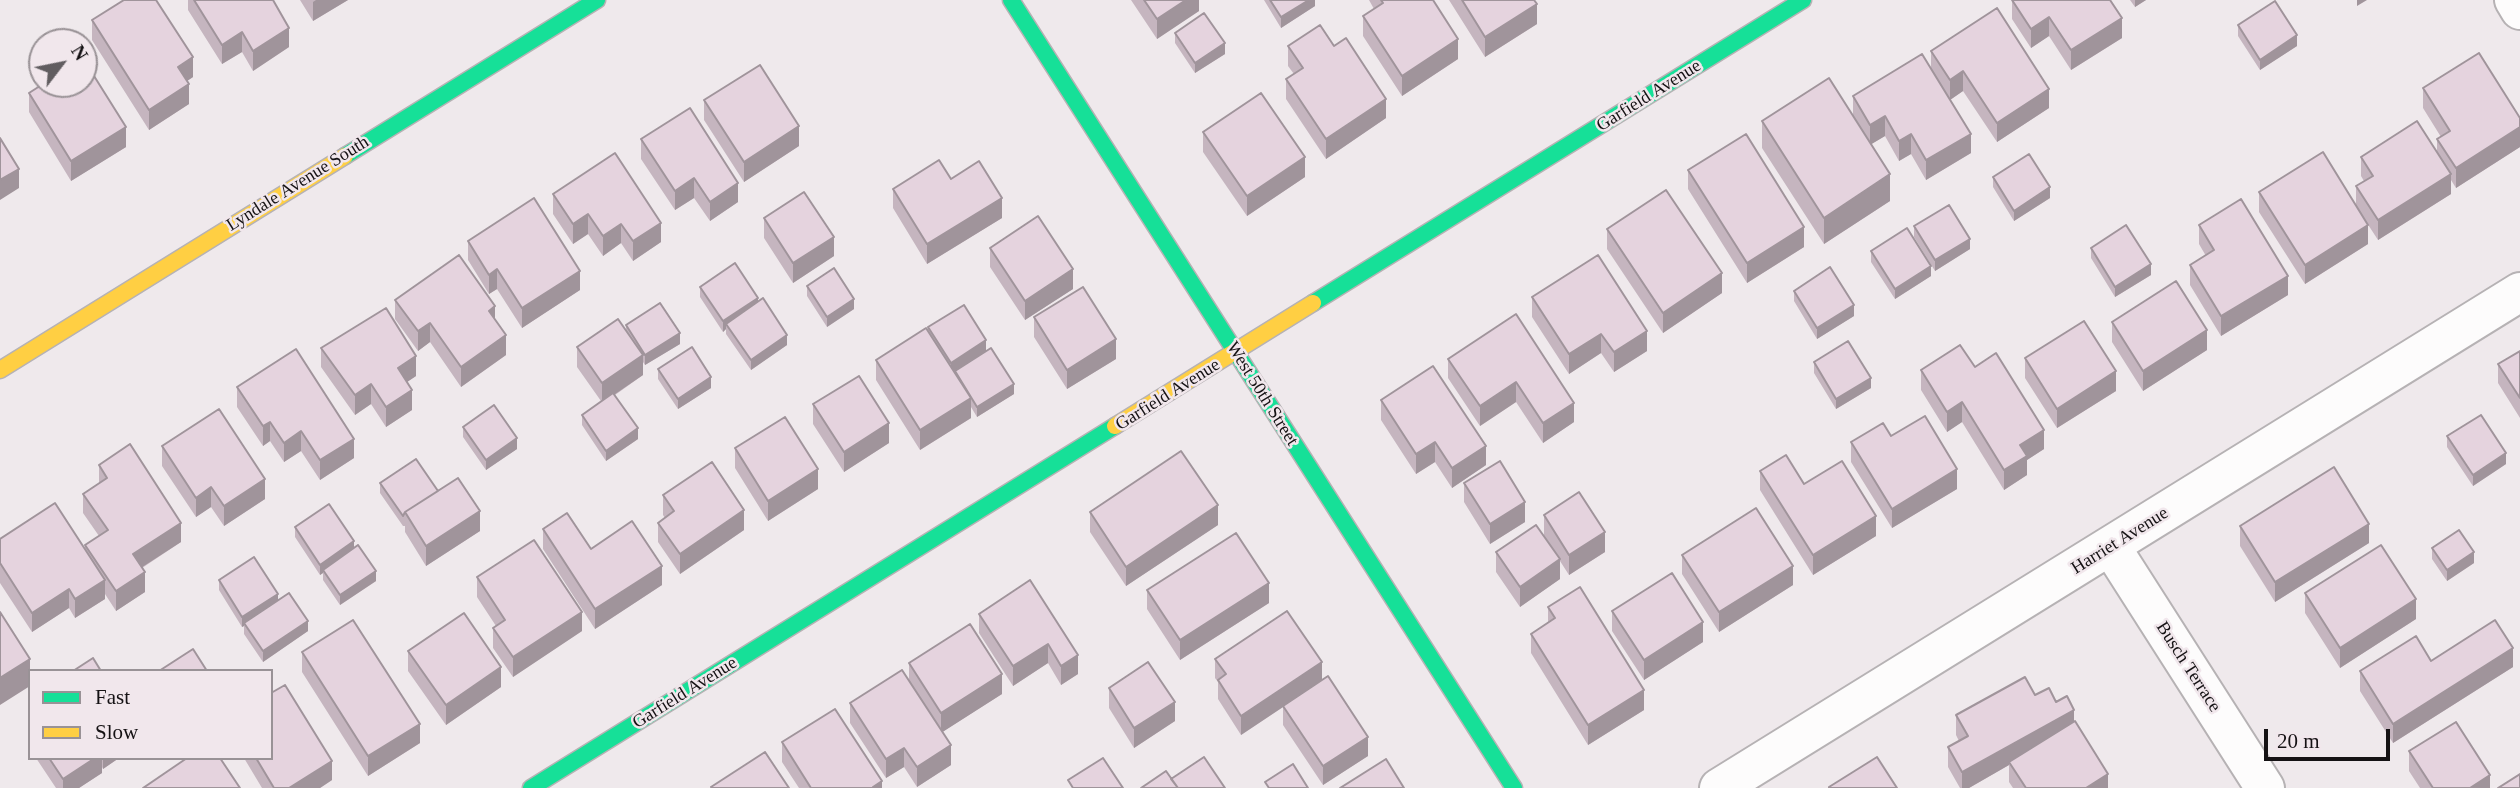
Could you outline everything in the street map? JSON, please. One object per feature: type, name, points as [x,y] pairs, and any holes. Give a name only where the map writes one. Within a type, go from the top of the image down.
[{"type":"street","name":"Lyndale Avenue South","points":[[0,370],[597,0]]},
{"type":"street","name":"West 50th Street","points":[[1011,0],[1514,788]]},
{"type":"street","name":"Garfield Avenue","points":[[531,788],[1803,0]]},
{"type":"street","points":[[2514,0],[2520,10]]},
{"type":"street","name":"Harriet Avenue","points":[[1719,788],[2520,292]]},
{"type":"street","name":"Busch Terrace","points":[[2111,547],[2265,788]]},
{"type":"building","points":[[124,0],[156,0],[193,57],[178,67],[189,84],[149,110],[92,20]]},
{"type":"building","points":[[194,0],[273,0],[289,28],[253,51],[242,32],[222,45]]},
{"type":"building","points":[[1144,0],[1186,0],[1157,19]]},
{"type":"building","points":[[1270,0],[1309,0],[1281,17]]},
{"type":"building","points":[[1381,0],[1433,0],[1458,39],[1402,76],[1363,16],[1383,3]]},
{"type":"building","points":[[1462,0],[1534,0],[1537,4],[1485,37]]},
{"type":"building","points":[[2012,0],[2110,0],[2122,18],[2071,50],[2049,17],[2031,29]]},
{"type":"building","points":[[2275,1],[2297,35],[2260,60],[2238,25]]},
{"type":"building","points":[[1997,8],[2049,89],[1997,123],[1963,71],[1950,80],[1931,51]]},
{"type":"building","points":[[1204,13],[1225,43],[1195,63],[1175,33]]},
{"type":"building","points":[[1320,25],[1334,46],[1346,38],[1386,99],[1326,139],[1286,79],[1303,68],[1288,46]]},
{"type":"building","points":[[2479,53],[2520,118],[2520,127],[2456,168],[2437,139],[2450,131],[2423,88]]},
{"type":"building","points":[[1922,54],[1971,134],[1926,160],[1911,134],[1899,141],[1885,116],[1870,125],[1853,96]]},
{"type":"building","points":[[760,65],[799,126],[744,162],[704,100]]},
{"type":"building","points":[[1829,78],[1890,174],[1824,218],[1762,121]]},
{"type":"building","points":[[98,82],[126,127],[71,161],[32,98],[98,98]]},
{"type":"building","points":[[1261,93],[1305,157],[1247,196],[1203,132]]},
{"type":"building","points":[[690,108],[738,183],[710,202],[694,178],[675,191],[641,139]]},
{"type":"building","points":[[2417,121],[2451,174],[2378,220],[2356,186],[2373,176],[2361,157]]},
{"type":"building","points":[[1746,134],[1804,227],[1747,263],[1688,170]]},
{"type":"building","points":[[0,138],[19,169],[0,180]]},
{"type":"building","points":[[2323,152],[2368,225],[2305,265],[2259,192]]},
{"type":"building","points":[[615,153],[661,223],[633,241],[621,224],[603,236],[588,214],[573,224],[553,194]]},
{"type":"building","points":[[2029,154],[2050,187],[2014,211],[1993,177]]},
{"type":"building","points":[[939,160],[951,179],[979,161],[1002,198],[927,244],[893,189]]},
{"type":"building","points":[[1666,190],[1722,273],[1663,313],[1607,229]]},
{"type":"building","points":[[804,192],[834,237],[793,263],[764,218]]},
{"type":"building","points":[[534,198],[580,271],[522,308],[497,269],[489,275],[468,241]]},
{"type":"building","points":[[2241,199],[2288,276],[2221,316],[2190,265],[2214,250],[2199,225]]},
{"type":"building","points":[[1949,205],[1970,239],[1935,260],[1914,226]]},
{"type":"building","points":[[1038,216],[1073,269],[1025,301],[990,248]]},
{"type":"building","points":[[2126,225],[2151,264],[2115,287],[2091,248]]},
{"type":"building","points":[[1907,228],[1931,266],[1895,289],[1871,251]]},
{"type":"building","points":[[459,255],[495,306],[489,311],[506,335],[461,367],[430,323],[418,331],[395,300]]},
{"type":"building","points":[[1598,255],[1647,331],[1614,352],[1601,334],[1569,354],[1532,297]]},
{"type":"building","points":[[735,263],[758,298],[723,321],[700,287]]},
{"type":"building","points":[[1830,267],[1854,305],[1817,328],[1794,291]]},
{"type":"building","points":[[834,268],[854,299],[827,317],[807,286]]},
{"type":"building","points":[[2176,281],[2207,330],[2143,371],[2112,322]]},
{"type":"building","points":[[1083,287],[1116,339],[1067,370],[1034,317]]},
{"type":"building","points":[[763,298],[787,335],[751,360],[726,324]]},
{"type":"building","points":[[660,303],[680,333],[645,355],[626,325]]},
{"type":"building","points":[[964,305],[986,340],[951,363],[928,327]]},
{"type":"building","points":[[386,308],[416,356],[398,368],[412,390],[386,407],[371,384],[355,395],[321,348]]},
{"type":"building","points":[[1516,314],[1574,403],[1543,423],[1516,382],[1480,406],[1448,359]]},
{"type":"building","points":[[618,319],[643,355],[602,383],[577,347]]},
{"type":"building","points":[[2084,321],[2116,371],[2057,409],[2025,358]]},
{"type":"building","points":[[926,328],[971,398],[920,430],[876,360]]},
{"type":"building","points":[[1848,341],[1871,378],[1836,399],[1814,362]]},
{"type":"building","points":[[1960,345],[1975,367],[1996,353],[2044,430],[2020,445],[2027,456],[2004,470],[1962,402],[1947,412],[1921,370]]},
{"type":"building","points":[[692,347],[711,377],[678,399],[658,369]]},
{"type":"building","points":[[991,348],[1014,384],[977,407],[955,371]]},
{"type":"building","points":[[296,349],[354,439],[320,460],[301,431],[284,443],[270,422],[263,426],[237,387]]},
{"type":"building","points":[[2520,351],[2520,398],[2498,364]]},
{"type":"building","points":[[1433,366],[1486,446],[1452,468],[1435,442],[1416,454],[1381,400]]},
{"type":"building","points":[[859,376],[889,423],[844,452],[813,404]]},
{"type":"building","points":[[613,393],[638,428],[606,451],[582,415]]},
{"type":"building","points":[[494,405],[517,438],[486,460],[463,427]]},
{"type":"building","points":[[219,409],[265,479],[224,506],[211,487],[196,498],[162,446]]},
{"type":"building","points":[[2481,415],[2506,453],[2473,475],[2447,436]]},
{"type":"building","points":[[1925,416],[1957,469],[1892,509],[1851,442],[1883,423],[1891,436]]},
{"type":"building","points":[[785,417],[818,469],[768,501],[735,448]]},
{"type":"building","points":[[130,444],[181,523],[133,554],[145,572],[116,591],[85,545],[108,530],[83,494],[107,478],[99,465]]},
{"type":"building","points":[[1181,451],[1218,505],[1126,567],[1090,512]]},
{"type":"building","points":[[1786,455],[1804,484],[1842,461],[1876,516],[1813,555],[1760,471]]},
{"type":"building","points":[[416,459],[438,491],[403,516],[380,483]]},
{"type":"building","points":[[1500,461],[1525,502],[1490,524],[1464,483]]},
{"type":"building","points":[[712,462],[744,510],[680,554],[658,523],[674,511],[663,495]]},
{"type":"building","points":[[2334,467],[2369,524],[2275,582],[2240,526]]},
{"type":"building","points":[[458,478],[480,511],[426,546],[405,512]]},
{"type":"building","points":[[1579,492],[1605,532],[1569,555],[1544,515]]},
{"type":"building","points":[[55,503],[105,580],[75,599],[69,589],[32,613],[0,563],[0,539]]},
{"type":"building","points":[[329,504],[354,541],[320,565],[295,527]]},
{"type":"building","points":[[1756,508],[1793,566],[1719,612],[1682,555]]},
{"type":"building","points":[[567,513],[591,549],[632,521],[662,566],[595,609],[543,529]]},
{"type":"building","points":[[1536,525],[1560,559],[1520,587],[1496,552]]},
{"type":"building","points":[[2459,530],[2474,552],[2447,570],[2432,548]]},
{"type":"building","points":[[1236,533],[1269,583],[1180,640],[1147,590]]},
{"type":"building","points":[[534,540],[582,612],[513,657],[493,628],[505,620],[477,577]]},
{"type":"building","points":[[358,545],[376,571],[340,595],[323,570]]},
{"type":"building","points":[[2381,545],[2416,599],[2340,648],[2305,593]]},
{"type":"building","points":[[254,557],[278,594],[242,617],[219,580]]},
{"type":"building","points":[[1672,573],[1703,622],[1644,660],[1612,611]]},
{"type":"building","points":[[1030,580],[1078,655],[1061,666],[1048,644],[1013,666],[979,614]]},
{"type":"building","points":[[1580,587],[1644,690],[1588,725],[1531,634],[1555,618],[1548,607]]},
{"type":"building","points":[[289,593],[308,621],[263,651],[244,623]]},
{"type":"building","points":[[1287,611],[1322,662],[1241,716],[1218,680],[1226,674],[1215,659]]},
{"type":"building","points":[[0,612],[30,659],[0,678]]},
{"type":"building","points":[[464,613],[501,667],[446,705],[408,651]]},
{"type":"building","points":[[353,620],[420,724],[368,756],[302,652]]},
{"type":"building","points":[[2495,620],[2513,648],[2393,724],[2360,671],[2416,636],[2431,661]]},
{"type":"building","points":[[970,624],[1002,674],[941,713],[909,663]]},
{"type":"building","points":[[193,649],[206,669],[162,669]]},
{"type":"building","points":[[93,658],[100,669],[76,669]]},
{"type":"building","points":[[1148,662],[1175,702],[1134,728],[1109,688]]},
{"type":"building","points":[[902,670],[951,745],[917,767],[904,748],[886,759],[850,703]]},
{"type":"building","points":[[1328,676],[1368,737],[1323,766],[1283,706]]},
{"type":"building","points":[[2025,677],[2035,695],[2049,688],[2056,702],[2067,696],[2074,710],[1962,772],[1948,747],[1968,736],[1956,715]]},
{"type":"building","points":[[285,685],[332,761],[289,788],[274,788],[257,760],[273,760],[273,692]]},
{"type":"building","points":[[835,709],[882,781],[873,788],[811,788],[782,742]]},
{"type":"building","points":[[2075,721],[2108,774],[2086,788],[2026,788],[2009,762]]},
{"type":"building","points":[[2456,722],[2490,775],[2470,788],[2433,788],[2409,751]]},
{"type":"building","points":[[765,752],[789,788],[711,787]]},
{"type":"building","points":[[1204,757],[1225,788],[1178,788],[1171,779]]},
{"type":"building","points":[[1877,757],[1897,788],[1829,788],[1829,787]]},
{"type":"building","points":[[1103,758],[1123,788],[1073,788],[1068,780]]},
{"type":"building","points":[[1386,759],[1404,788],[1340,788]]},
{"type":"building","points":[[50,760],[92,760],[63,779]]},
{"type":"building","points":[[184,760],[221,760],[240,788],[143,788]]},
{"type":"building","points":[[1293,764],[1308,788],[1269,788],[1265,782]]},
{"type":"building","points":[[1166,771],[1178,788],[1141,788]]},
{"type":"building","points":[[2520,774],[2520,788],[2498,788]]},
{"type":"traffic: fast","points":[[345,156],[597,0]]},
{"type":"traffic: fast","points":[[1011,0],[1514,788]]},
{"type":"traffic: fast","points":[[1313,303],[1803,0]]},
{"type":"traffic: fast","points":[[531,788],[1115,426]]},
{"type":"traffic: slow","points":[[0,370],[345,156]]},
{"type":"traffic: slow","points":[[1115,426],[1313,303]]}]
